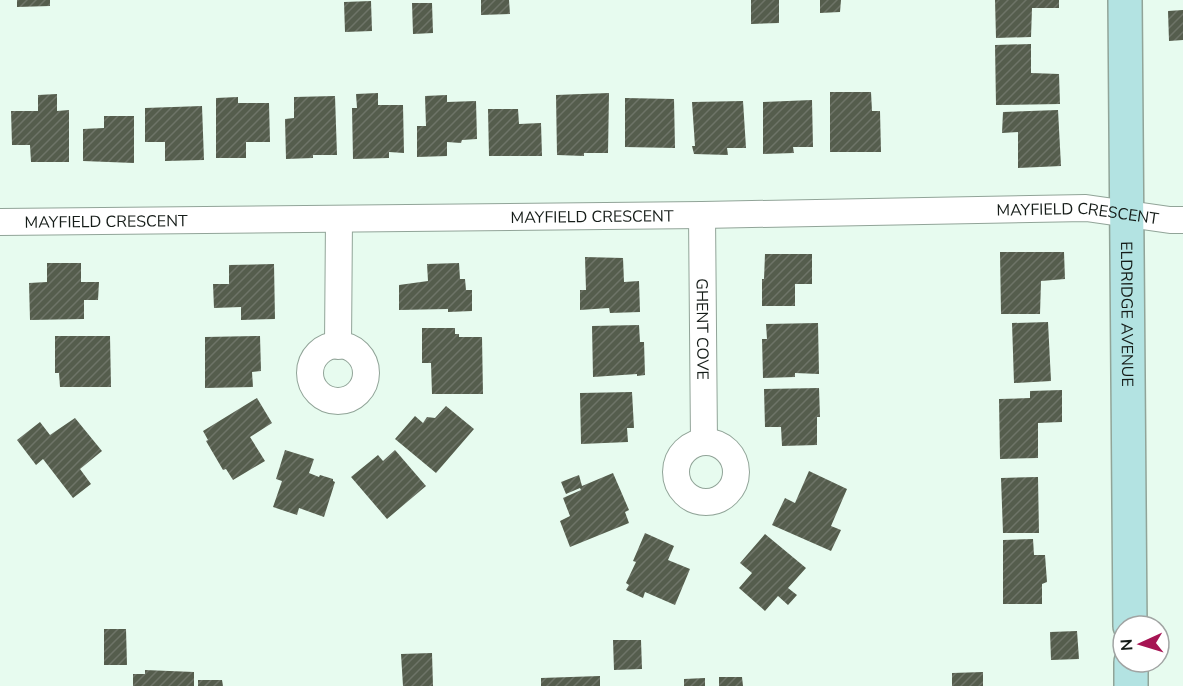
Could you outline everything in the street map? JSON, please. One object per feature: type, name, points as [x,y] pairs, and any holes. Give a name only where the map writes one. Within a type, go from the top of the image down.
[{"type":"street","name":"ELDRIDGE AVENUE","points":[[1125,0],[1130,614]]},
{"type":"street","name":"MAYFIELD CRESCENT","points":[[0,222],[702,215],[1086,208],[1183,220]]},
{"type":"street","name":"GHENT COVE","points":[[702,215],[704,442]]},
{"type":"street","points":[[338,345],[339,219]]},
{"type":"building","points":[[17,0],[50,0],[50,6],[17,7]]},
{"type":"building","points":[[481,0],[509,0],[510,14],[481,15]]},
{"type":"building","points":[[751,0],[779,0],[779,23],[751,24]]},
{"type":"building","points":[[820,0],[841,0],[840,12],[820,13]]},
{"type":"building","points":[[995,0],[1059,0],[1059,8],[1032,8],[1031,37],[996,38]]},
{"type":"building","points":[[371,1],[372,31],[345,32],[344,2]]},
{"type":"building","points":[[412,3],[432,3],[433,33],[413,34]]},
{"type":"building","points":[[1183,10],[1183,40],[1169,41],[1168,11]]},
{"type":"building","points":[[1031,44],[1031,73],[1059,74],[1060,104],[996,105],[995,45]]},
{"type":"building","points":[[830,92],[871,92],[872,111],[880,111],[881,152],[830,152]]},
{"type":"building","points":[[378,93],[378,105],[403,105],[404,153],[389,152],[389,158],[353,159],[352,108],[357,108],[356,94]]},
{"type":"building","points":[[609,93],[608,153],[584,153],[584,156],[557,155],[556,95]]},
{"type":"building","points":[[57,94],[57,111],[69,110],[69,162],[31,162],[30,145],[12,145],[11,111],[38,111],[38,95]]},
{"type":"building","points":[[447,95],[447,102],[476,101],[477,139],[462,140],[461,143],[447,142],[447,156],[417,157],[417,126],[426,126],[425,96]]},
{"type":"building","points":[[335,96],[337,155],[313,155],[313,158],[286,159],[285,119],[294,118],[294,97]]},
{"type":"building","points":[[238,97],[238,103],[269,103],[270,142],[246,142],[246,158],[216,158],[216,98]]},
{"type":"building","points":[[625,98],[674,99],[675,148],[625,147]]},
{"type":"building","points":[[812,100],[813,147],[793,147],[794,153],[763,154],[763,102]]},
{"type":"building","points":[[743,101],[746,148],[727,148],[728,155],[694,154],[692,102]]},
{"type":"building","points":[[202,106],[204,160],[165,161],[165,142],[145,142],[145,108]]},
{"type":"building","points":[[488,109],[518,109],[519,124],[541,123],[542,156],[489,156]]},
{"type":"building","points":[[1058,110],[1061,166],[1018,168],[1018,132],[1002,133],[1003,112]]},
{"type":"building","points":[[104,116],[134,116],[134,163],[83,161],[83,129],[104,128]]},
{"type":"building","points":[[1000,252],[1064,252],[1065,279],[1041,281],[1040,314],[1001,314]]},
{"type":"building","points":[[765,254],[812,254],[812,284],[795,284],[795,306],[762,306]]},
{"type":"building","points":[[585,257],[623,258],[624,282],[639,281],[640,312],[610,313],[609,308],[580,310],[580,290],[586,290]]},
{"type":"building","points":[[47,263],[81,263],[81,282],[99,282],[98,300],[84,300],[84,319],[30,320],[29,283],[47,282]]},
{"type":"building","points":[[459,263],[460,279],[465,279],[466,290],[472,290],[472,311],[399,310],[399,285],[428,281],[427,264]]},
{"type":"building","points":[[274,264],[275,319],[241,320],[241,307],[214,308],[213,284],[229,284],[229,265]]},
{"type":"building","points":[[1048,322],[1051,381],[1014,383],[1012,323]]},
{"type":"building","points":[[818,323],[819,374],[795,373],[795,377],[763,378],[762,339],[767,339],[766,324]]},
{"type":"building","points":[[639,325],[640,342],[644,342],[645,375],[593,377],[592,326]]},
{"type":"building","points":[[422,328],[455,328],[455,334],[459,334],[459,337],[482,337],[483,394],[432,394],[431,363],[422,363]]},
{"type":"building","points":[[55,336],[110,336],[111,387],[60,387],[59,373],[55,373]]},
{"type":"building","points":[[260,336],[261,371],[252,372],[253,387],[205,388],[205,337]]},
{"type":"building","points":[[819,388],[820,417],[817,417],[817,445],[782,446],[781,427],[765,427],[764,389]]},
{"type":"building","points":[[1062,390],[1062,422],[1038,423],[1038,458],[1000,459],[999,399],[1030,398],[1030,391]]},
{"type":"building","points":[[632,392],[634,428],[627,428],[628,442],[581,444],[580,393]]},
{"type":"building","points":[[257,398],[272,423],[250,437],[265,461],[233,480],[226,469],[223,470],[206,441],[208,440],[203,431]]},
{"type":"building","points":[[446,406],[474,429],[436,473],[395,439],[415,416],[423,423],[427,417],[435,418]]},
{"type":"building","points":[[75,418],[102,451],[80,469],[91,484],[73,498],[43,459],[36,465],[17,440],[40,422],[50,435]]},
{"type":"building","points":[[285,450],[314,459],[309,473],[333,479],[335,482],[324,517],[299,508],[297,515],[273,507],[282,481],[276,479]]},
{"type":"building","points":[[395,450],[426,486],[387,519],[351,477],[378,455],[383,461]]},
{"type":"building","points":[[809,471],[847,489],[831,526],[841,530],[831,551],[772,525],[785,498],[795,503]]},
{"type":"building","points":[[613,473],[629,510],[625,512],[629,523],[570,547],[560,521],[570,516],[563,498],[581,490],[580,488],[566,494],[561,482],[579,475],[582,486]]},
{"type":"building","points":[[1038,477],[1039,533],[1003,533],[1001,478]]},
{"type":"building","points":[[645,533],[674,546],[668,560],[690,569],[675,605],[645,592],[643,598],[626,590],[629,585],[626,583],[636,562],[633,561]]},
{"type":"building","points":[[765,534],[806,568],[788,588],[797,595],[788,605],[778,596],[765,611],[739,588],[752,573],[740,563]]},
{"type":"building","points":[[1033,539],[1034,555],[1045,555],[1047,582],[1042,584],[1042,604],[1003,604],[1003,540]]},
{"type":"building","points":[[104,629],[126,629],[127,665],[104,665]]},
{"type":"building","points":[[1077,631],[1079,659],[1051,660],[1050,632]]},
{"type":"building","points":[[613,640],[641,640],[642,669],[614,670]]},
{"type":"building","points":[[432,653],[433,686],[403,686],[401,654]]},
{"type":"building","points":[[145,670],[194,672],[194,686],[133,686],[133,674],[145,674]]},
{"type":"building","points":[[983,672],[983,686],[952,686],[952,673]]},
{"type":"building","points":[[600,676],[600,686],[541,686],[541,678]]},
{"type":"building","points":[[719,677],[742,677],[743,686],[719,686]]},
{"type":"building","points":[[705,678],[705,686],[684,686],[684,679]]},
{"type":"building","points":[[198,680],[222,680],[223,686],[198,686]]}]
